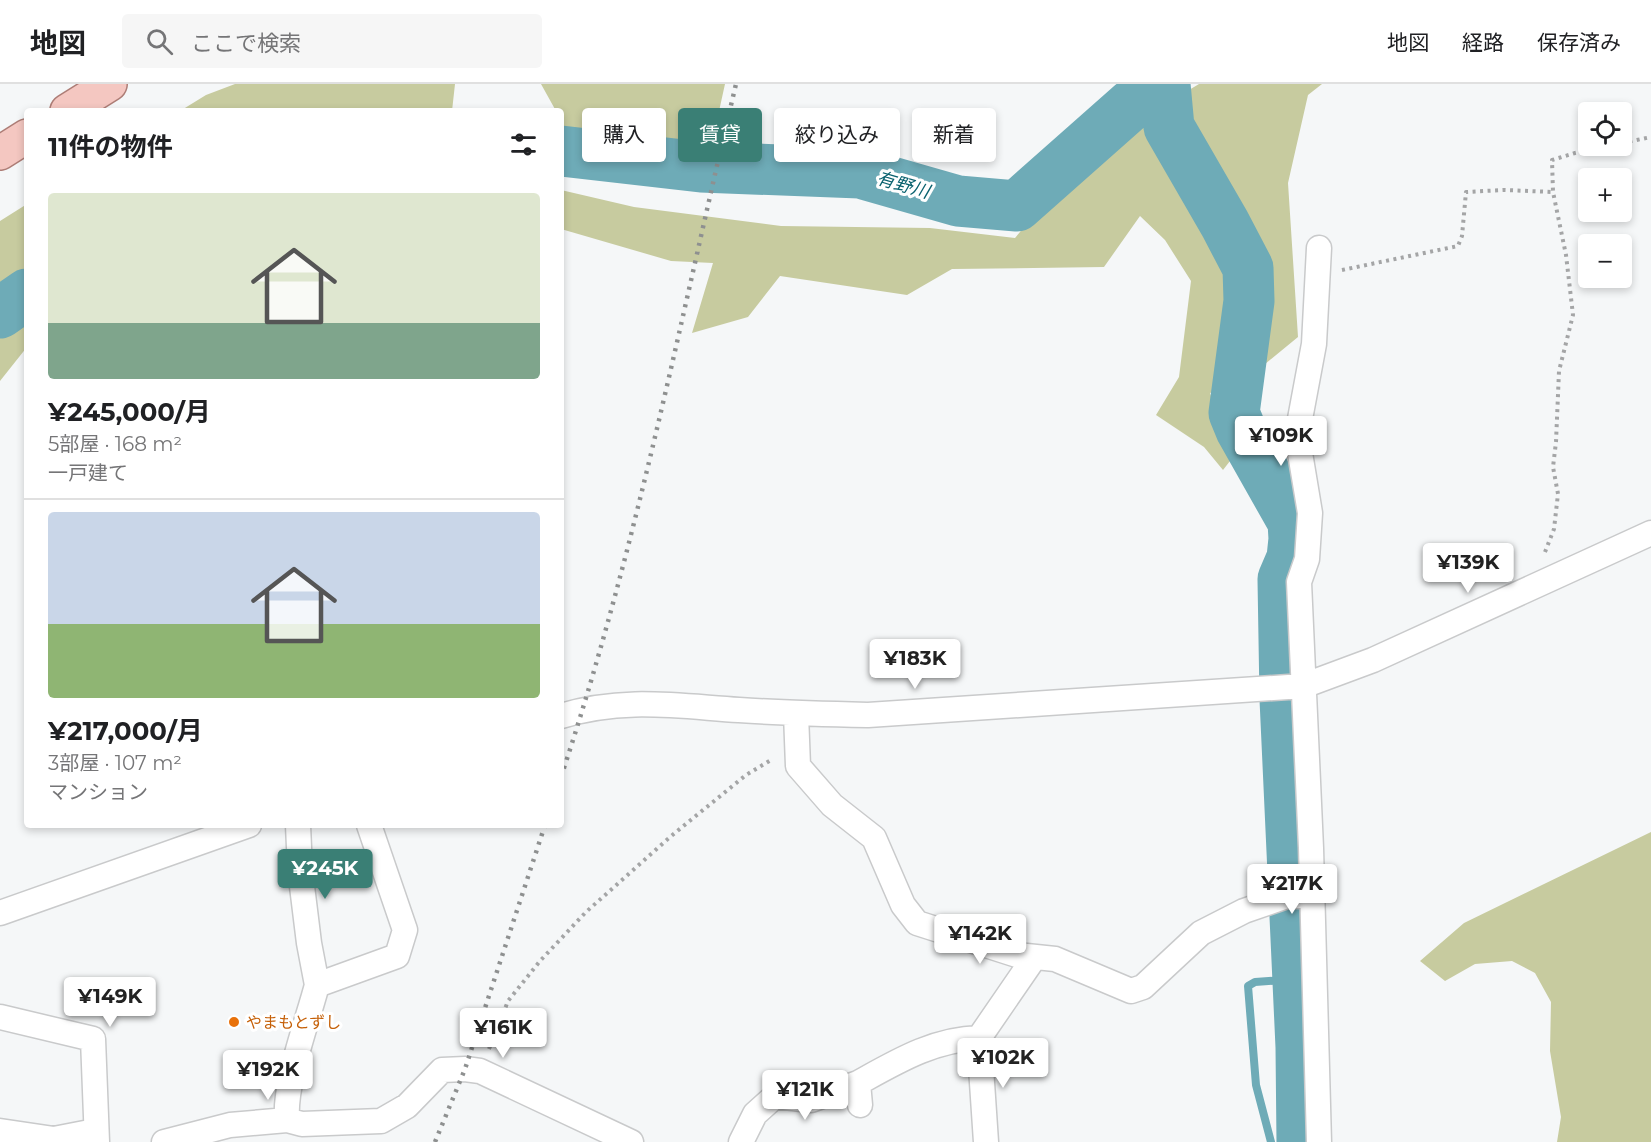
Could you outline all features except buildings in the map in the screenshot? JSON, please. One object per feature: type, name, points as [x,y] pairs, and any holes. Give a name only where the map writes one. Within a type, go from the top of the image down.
[{"type":"main road","points":[[71,108],[110,84]]},
{"type":"main road","points":[[0,153],[24,138]]},
{"type":"street","points":[[1319,248],[1314,344],[1297,435],[1310,513],[1307,559],[1299,582],[1291,686],[1299,896],[1320,1142]]},
{"type":"street","points":[[564,715],[584,709],[650,703],[796,714],[868,715],[1291,686],[1372,660],[1651,533]]},
{"type":"street","points":[[796,714],[798,766],[832,805],[874,838],[903,905],[917,923],[1017,955],[1055,959],[1131,991],[1143,987],[1202,933],[1244,911],[1299,896]]},
{"type":"street","points":[[0,913],[241,828]]},
{"type":"street","points":[[296,1129],[286,1106],[292,1074],[317,985],[300,870],[298,828]]},
{"type":"street","points":[[317,985],[397,956],[405,930],[370,828]]},
{"type":"street","points":[[986,1142],[979,1038],[1034,958]]},
{"type":"street","points":[[0,1017],[93,1039],[96,1136],[54,1139],[0,1131]]},
{"type":"street","points":[[741,1142],[755,1114],[775,1096],[811,1100],[859,1094],[909,1054],[960,1038],[979,1038]]},
{"type":"street","points":[[164,1142],[230,1125],[296,1129],[381,1121],[407,1106],[442,1070],[465,1069],[480,1071],[631,1142]]},
{"type":"path","points":[[1632,141],[1651,137]]},
{"type":"path","points":[[1536,585],[1554,529],[1558,494],[1553,467],[1559,371],[1573,315],[1566,255],[1553,192],[1552,160],[1578,152]]},
{"type":"path","points":[[1318,275],[1458,246],[1462,236],[1466,192],[1504,190],[1553,192]]},
{"type":"path","points":[[480,1071],[508,1001],[540,961],[586,912],[670,837],[746,775],[776,757],[797,752]]},
{"type":"green space","points":[[235,84],[455,84],[452,108],[185,108],[206,95]]},
{"type":"green space","points":[[541,84],[725,84],[720,108],[678,108],[678,151],[666,151],[666,108],[582,108],[582,131],[564,127],[564,108],[554,108]]},
{"type":"green space","points":[[1199,84],[1322,84],[1308,95],[1288,183],[1298,337],[1242,383],[1210,393],[1221,425],[1237,452],[1223,470],[1204,447],[1156,415],[1179,377],[1191,281],[1165,240],[1140,216],[1104,267],[952,269],[907,295],[780,276],[748,317],[692,333],[713,263],[671,261],[564,230],[564,191],[634,207],[781,226],[930,228],[1015,238],[1051,195],[1174,99]]},
{"type":"green space","points":[[24,206],[24,351],[0,381],[0,221]]},
{"type":"green space","points":[[1651,832],[1651,1142],[1557,1142],[1561,1117],[1550,1051],[1551,1002],[1535,973],[1512,961],[1475,964],[1445,981],[1420,961],[1464,923]]},
{"type":"waterway","points":[[1165,84],[1169,127],[1248,268],[1249,301],[1234,413],[1241,430],[1293,522],[1292,558],[1283,579],[1285,699],[1301,1047],[1302,1142]]},
{"type":"waterway","name":"有野川","points":[[564,151],[701,167],[860,173],[958,201],[1017,206],[1131,105],[1165,84]]},
{"type":"waterway","name":"有野川","points":[[0,313],[24,296]]},
{"type":"waterway","points":[[1271,1142],[1256,1085],[1248,986],[1255,982],[1298,979]]},
{"type":"railway","points":[[564,768],[588,692],[635,520],[736,84]]},
{"type":"railway","points":[[435,1142],[465,1069],[544,828]]},
{"type":"place","name":"やまもとずし","points":[[234,1022]]}]
